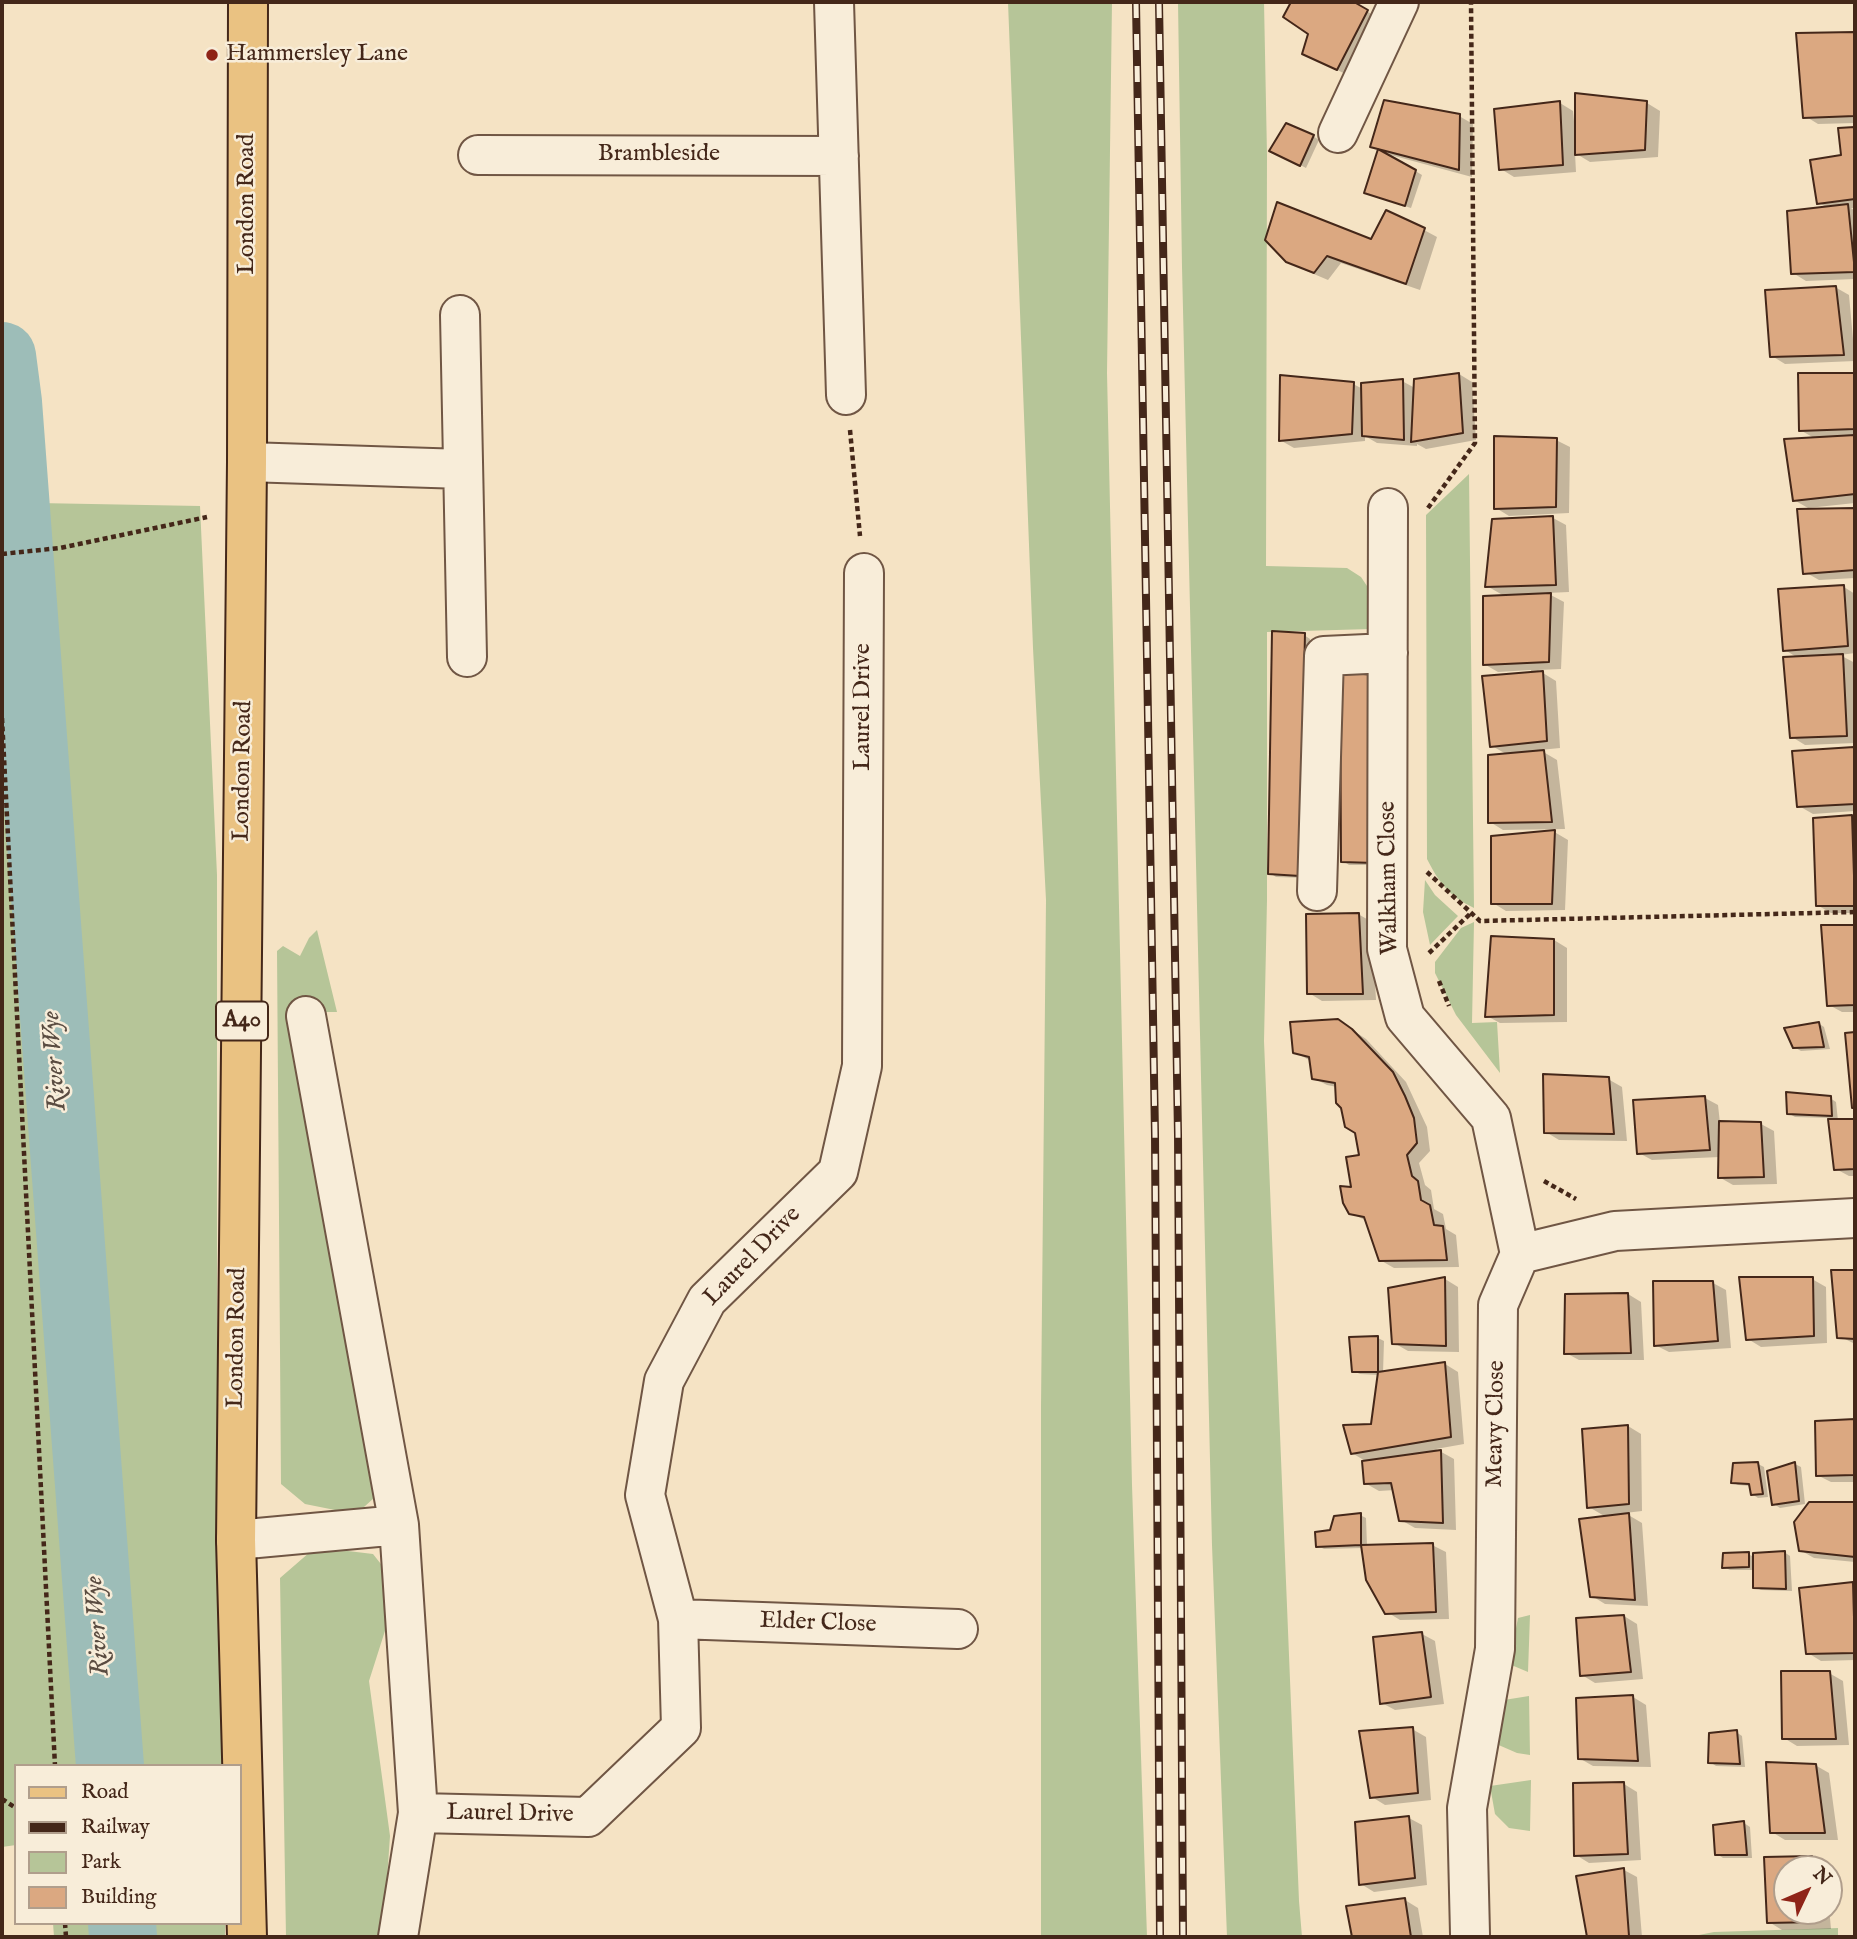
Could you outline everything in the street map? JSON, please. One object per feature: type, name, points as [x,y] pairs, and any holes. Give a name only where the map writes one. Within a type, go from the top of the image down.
[{"type":"main road","name":"London Road","points":[[247,1937],[236,1540],[247,509],[248,2]]},
{"type":"street","points":[[834,2],[846,394]]},
{"type":"street","points":[[1338,133],[1399,2]]},
{"type":"street","name":"Brambleside","points":[[478,155],[839,156]]},
{"type":"street","points":[[460,315],[467,657]]},
{"type":"street","points":[[247,462],[463,469]]},
{"type":"street","name":"Walkham Close","points":[[1406,511],[1388,653],[1387,949],[1405,1017],[1491,1118],[1520,1254]]},
{"type":"street","name":"Laurel Drive","points":[[418,1813],[588,1816],[681,1728],[678,1619],[645,1495],[664,1381],[707,1300],[838,1172],[862,1066],[864,573]]},
{"type":"street","points":[[1317,891],[1324,656],[1388,653]]},
{"type":"street","points":[[306,1016],[399,1525],[418,1813],[398,1937]]},
{"type":"street","points":[[1520,1254],[1615,1231],[1855,1218]]},
{"type":"street","name":"Meavy Close","points":[[1470,1934],[1466,1808],[1495,1649],[1499,1305],[1520,1254]]},
{"type":"street","points":[[236,1540],[399,1525]]},
{"type":"street","name":"Elder Close","points":[[678,1619],[958,1629]]},
{"type":"path","points":[[1406,511],[1475,443],[1471,2]]},
{"type":"path","points":[[846,394],[864,573]]},
{"type":"path","points":[[2,554],[60,548],[247,509]]},
{"type":"path","points":[[2,718],[55,1764]]},
{"type":"path","points":[[1426,872],[1480,921],[1855,912]]},
{"type":"path","points":[[1425,942],[1427,955],[1471,913]]},
{"type":"path","points":[[1437,978],[1452,1014]]},
{"type":"path","points":[[1536,1177],[1580,1201]]},
{"type":"green space","points":[[1008,2],[1112,2],[1107,373],[1132,1485],[1147,1937],[1041,1937],[1041,1406],[1046,900],[1033,648]]},
{"type":"green space","points":[[1178,2],[1264,2],[1267,155],[1266,566],[1347,568],[1361,577],[1371,592],[1371,629],[1267,632],[1264,1041],[1302,1937],[1227,1937],[1212,1545]]},
{"type":"green space","points":[[1469,474],[1474,908],[1446,888],[1427,859],[1426,515]]},
{"type":"green space","points":[[37,503],[200,506],[217,875],[217,1367],[223,1764],[139,1764]]},
{"type":"green space","points":[[2,635],[98,1764],[14,1764],[14,1845],[2,1847]]},
{"type":"green space","points":[[1425,880],[1435,895],[1458,916],[1430,945],[1423,912]]},
{"type":"green space","points":[[1474,922],[1472,1023],[1497,1022],[1500,1073],[1456,1015],[1435,973],[1435,962],[1461,928]]},
{"type":"green space","points":[[317,930],[337,1012],[300,1012],[384,1489],[364,1507],[345,1512],[305,1504],[281,1484],[277,951],[283,946],[300,956],[309,938]]},
{"type":"green space","points":[[348,1551],[373,1554],[388,1573],[391,1612],[369,1681],[390,1836],[383,1937],[286,1937],[280,1578],[310,1552]]},
{"type":"green space","points":[[1530,1615],[1528,1672],[1509,1664],[1518,1618]]},
{"type":"green space","points":[[1529,1696],[1530,1755],[1517,1753],[1494,1743],[1504,1700]]},
{"type":"green space","points":[[1531,1780],[1530,1831],[1509,1828],[1495,1814],[1490,1786]]},
{"type":"green space","points":[[53,1925],[111,1925],[112,1937],[54,1937]]},
{"type":"green space","points":[[151,1925],[225,1925],[225,1937],[153,1937]]},
{"type":"green space","points":[[1838,1928],[1838,1937],[1689,1937],[1714,1932]]},
{"type":"building","points":[[1291,2],[1354,2],[1368,10],[1337,70],[1302,54],[1308,34],[1283,17]]},
{"type":"building","points":[[1855,32],[1855,116],[1803,118],[1796,33]]},
{"type":"building","points":[[1575,93],[1647,101],[1645,150],[1575,155]]},
{"type":"building","points":[[1384,100],[1460,114],[1459,170],[1370,147]]},
{"type":"building","points":[[1560,101],[1563,165],[1499,170],[1494,109]]},
{"type":"building","points":[[1286,123],[1314,135],[1300,166],[1269,151]]},
{"type":"building","points":[[1855,127],[1855,199],[1817,204],[1810,160],[1841,155],[1838,128]]},
{"type":"building","points":[[1378,149],[1416,170],[1405,206],[1364,193]]},
{"type":"building","points":[[1277,202],[1371,239],[1386,210],[1425,228],[1406,284],[1327,256],[1314,273],[1286,262],[1265,240]]},
{"type":"building","points":[[1848,204],[1855,272],[1791,274],[1787,211]]},
{"type":"building","points":[[1836,286],[1844,355],[1770,357],[1765,290]]},
{"type":"building","points":[[1459,373],[1463,433],[1411,442],[1414,379]]},
{"type":"building","points":[[1798,373],[1855,373],[1855,429],[1799,431]]},
{"type":"building","points":[[1280,375],[1354,382],[1352,434],[1279,441]]},
{"type":"building","points":[[1403,379],[1404,440],[1362,436],[1361,383]]},
{"type":"building","points":[[1855,435],[1855,494],[1793,501],[1784,439]]},
{"type":"building","points":[[1494,436],[1557,438],[1556,507],[1494,509]]},
{"type":"building","points":[[1855,508],[1855,570],[1803,574],[1797,509]]},
{"type":"building","points":[[1553,516],[1556,585],[1485,587],[1492,519]]},
{"type":"building","points":[[1844,585],[1848,646],[1783,651],[1778,589]]},
{"type":"building","points":[[1551,593],[1549,662],[1483,665],[1483,596]]},
{"type":"building","points":[[1272,631],[1305,633],[1300,876],[1268,874]]},
{"type":"building","points":[[1843,654],[1847,736],[1790,738],[1783,657]]},
{"type":"building","points":[[1543,671],[1547,741],[1490,747],[1482,676]]},
{"type":"building","points":[[1340,672],[1376,675],[1375,863],[1341,862]]},
{"type":"building","points":[[1854,747],[1855,804],[1797,807],[1792,751]]},
{"type":"building","points":[[1544,750],[1552,822],[1488,823],[1488,755]]},
{"type":"building","points":[[1852,815],[1855,906],[1816,906],[1813,818]]},
{"type":"building","points":[[1555,830],[1552,904],[1491,904],[1491,836]]},
{"type":"building","points":[[1359,913],[1363,994],[1307,994],[1306,914]]},
{"type":"building","points":[[1821,925],[1855,925],[1855,1005],[1827,1006]]},
{"type":"building","points":[[1491,936],[1554,939],[1554,1015],[1485,1017]]},
{"type":"building","points":[[1338,1019],[1352,1029],[1393,1072],[1405,1096],[1414,1118],[1417,1143],[1407,1155],[1412,1176],[1418,1181],[1421,1200],[1430,1205],[1434,1225],[1443,1226],[1447,1260],[1379,1261],[1364,1217],[1349,1214],[1343,1203],[1340,1186],[1351,1187],[1346,1157],[1359,1155],[1355,1133],[1345,1127],[1341,1108],[1336,1103],[1335,1083],[1312,1079],[1309,1057],[1293,1053],[1290,1022]]},
{"type":"building","points":[[1819,1022],[1824,1047],[1793,1048],[1784,1028]]},
{"type":"building","points":[[1855,1032],[1855,1108],[1852,1108],[1845,1033]]},
{"type":"building","points":[[1543,1074],[1609,1077],[1614,1134],[1544,1133]]},
{"type":"building","points":[[1786,1092],[1831,1096],[1832,1116],[1787,1114]]},
{"type":"building","points":[[1705,1096],[1710,1150],[1637,1154],[1633,1100]]},
{"type":"building","points":[[1828,1119],[1855,1119],[1855,1169],[1834,1170]]},
{"type":"building","points":[[1719,1121],[1761,1122],[1764,1177],[1718,1178]]},
{"type":"building","points":[[1831,1270],[1855,1270],[1855,1339],[1837,1338]]},
{"type":"building","points":[[1445,1277],[1446,1346],[1392,1344],[1388,1288]]},
{"type":"building","points":[[1739,1277],[1813,1277],[1814,1336],[1746,1340]]},
{"type":"building","points":[[1653,1281],[1713,1281],[1718,1341],[1654,1346]]},
{"type":"building","points":[[1628,1293],[1631,1353],[1564,1354],[1565,1294]]},
{"type":"building","points":[[1378,1336],[1378,1372],[1352,1372],[1349,1337]]},
{"type":"building","points":[[1445,1362],[1451,1437],[1351,1454],[1343,1425],[1371,1424],[1378,1372]]},
{"type":"building","points":[[1855,1419],[1855,1475],[1816,1476],[1815,1421]]},
{"type":"building","points":[[1628,1425],[1629,1504],[1587,1508],[1582,1429]]},
{"type":"building","points":[[1441,1450],[1443,1523],[1399,1521],[1391,1483],[1364,1484],[1362,1461]]},
{"type":"building","points":[[1758,1462],[1763,1494],[1751,1495],[1749,1484],[1731,1483],[1733,1463]]},
{"type":"building","points":[[1795,1462],[1799,1501],[1772,1505],[1767,1471]]},
{"type":"building","points":[[1809,1502],[1855,1502],[1855,1557],[1799,1551],[1794,1522]]},
{"type":"building","points":[[1361,1513],[1361,1545],[1316,1547],[1315,1532],[1330,1530],[1334,1516]]},
{"type":"building","points":[[1629,1513],[1635,1600],[1590,1597],[1579,1519]]},
{"type":"building","points":[[1433,1543],[1436,1612],[1385,1614],[1366,1580],[1361,1545]]},
{"type":"building","points":[[1785,1551],[1786,1589],[1753,1588],[1753,1553]]},
{"type":"building","points":[[1749,1552],[1749,1567],[1722,1568],[1723,1553]]},
{"type":"building","points":[[1853,1582],[1855,1653],[1806,1654],[1799,1588]]},
{"type":"building","points":[[1624,1615],[1631,1672],[1580,1676],[1576,1618]]},
{"type":"building","points":[[1422,1632],[1431,1697],[1380,1704],[1373,1637]]},
{"type":"building","points":[[1781,1671],[1830,1671],[1836,1739],[1782,1739]]},
{"type":"building","points":[[1633,1695],[1638,1761],[1578,1759],[1576,1698]]},
{"type":"building","points":[[1413,1727],[1418,1793],[1370,1798],[1359,1731]]},
{"type":"building","points":[[1737,1730],[1740,1764],[1708,1763],[1709,1733]]},
{"type":"building","points":[[1766,1762],[1816,1764],[1825,1833],[1770,1833]]},
{"type":"building","points":[[1624,1782],[1628,1854],[1574,1856],[1573,1783]]},
{"type":"building","points":[[1409,1816],[1415,1878],[1359,1885],[1355,1822]]},
{"type":"building","points":[[1744,1821],[1747,1855],[1715,1855],[1713,1825]]},
{"type":"building","points":[[1764,1857],[1773,1857],[1773,1923],[1767,1923]]},
{"type":"building","points":[[1624,1868],[1629,1936],[1587,1937],[1576,1876]]},
{"type":"building","points":[[1405,1898],[1411,1937],[1352,1937],[1346,1906]]},
{"type":"waterway","name":"River Wye","points":[[2,356],[8,402],[110,1764]]},
{"type":"waterway","name":"River Wye","points":[[122,1925],[123,1937]]},
{"type":"railway","points":[[1136,2],[1155,1135],[1160,1937]]},
{"type":"railway","points":[[1159,2],[1178,1134],[1183,1937]]},
{"type":"place","name":"Hammersley Lane","points":[[212,55]]}]
